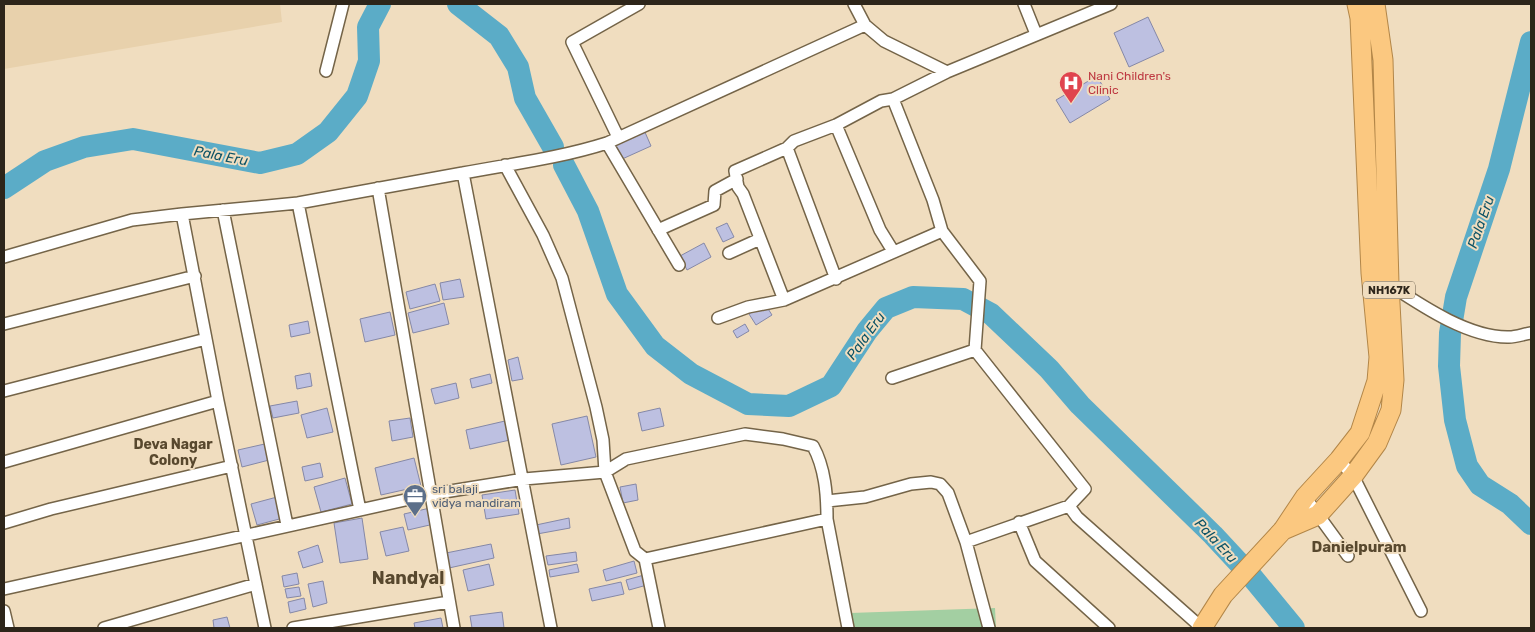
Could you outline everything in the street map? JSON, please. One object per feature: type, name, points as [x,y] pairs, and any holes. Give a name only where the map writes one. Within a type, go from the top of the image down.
[{"type":"highway","name":"NH167K","points":[[1202,628],[1223,595],[1283,530],[1305,497],[1339,460],[1360,433],[1378,381],[1377,335],[1371,273],[1361,37],[1356,4]]},
{"type":"highway","name":"NH167K","points":[[1283,530],[1318,515],[1353,476],[1377,443],[1392,410],[1394,380],[1389,284],[1383,60],[1375,4]]},
{"type":"street","points":[[326,71],[343,4]]},
{"type":"street","points":[[618,137],[572,42],[639,4]]},
{"type":"street","points":[[854,4],[865,25],[884,40],[947,72]]},
{"type":"street","points":[[1024,4],[1036,34]]},
{"type":"street","points":[[784,300],[743,194],[738,188],[736,171],[787,148],[794,141],[836,125],[881,101],[893,99],[947,72],[1111,4]]},
{"type":"street","points":[[4,258],[132,220],[298,203],[581,152],[607,143],[865,25]]},
{"type":"street","points":[[893,99],[933,200],[942,231],[980,282],[975,350],[1085,489],[1069,506],[966,542]]},
{"type":"street","points":[[836,125],[880,230],[893,251]]},
{"type":"street","points":[[607,143],[679,266]]},
{"type":"street","points":[[787,148],[836,279]]},
{"type":"street","points":[[505,165],[543,236],[562,278],[596,407],[603,440],[605,472],[635,551],[645,559],[659,628]]},
{"type":"street","points":[[463,173],[524,479],[550,628]]},
{"type":"street","points":[[658,230],[714,205],[715,191],[737,179]]},
{"type":"street","points":[[378,188],[454,628]]},
{"type":"street","points":[[298,203],[360,510]]},
{"type":"street","points":[[223,210],[287,525]]},
{"type":"street","points":[[182,214],[265,628]]},
{"type":"street","points":[[718,318],[748,307],[784,300],[836,279],[893,251],[942,231]]},
{"type":"street","points":[[729,253],[760,239]]},
{"type":"street","points":[[1371,273],[1424,307],[1480,333],[1509,337],[1531,333]]},
{"type":"street","points":[[4,324],[195,276]]},
{"type":"street","points":[[4,391],[206,339]]},
{"type":"street","points":[[892,378],[975,350]]},
{"type":"street","points":[[4,462],[218,401]]},
{"type":"street","points":[[4,589],[432,494],[524,479],[605,472],[626,459],[635,456],[745,434],[813,446],[820,458],[827,501],[827,519],[848,628]]},
{"type":"street","points":[[1339,460],[1353,476],[1421,611]]},
{"type":"street","points":[[4,523],[51,509],[232,466]]},
{"type":"street","points":[[827,501],[865,497],[911,484],[931,482],[940,484],[948,493],[966,542],[988,628]]},
{"type":"street","points":[[1305,497],[1348,556]]},
{"type":"street","points":[[1069,506],[1077,517],[1202,628]]},
{"type":"street","points":[[645,559],[827,519]]},
{"type":"street","points":[[1019,522],[1035,561],[1109,628]]},
{"type":"street","points":[[104,628],[256,584]]},
{"type":"street","points":[[294,628],[449,602]]},
{"type":"street","points":[[4,611],[8,628]]},
{"type":"shaded area","points":[[4,4],[280,4],[282,22],[4,69]]},
{"type":"green space","points":[[995,608],[996,628],[853,628],[850,613]]},
{"type":"building","points":[[1148,17],[1164,51],[1129,67],[1114,33]]},
{"type":"building","points":[[1097,76],[1110,99],[1070,123],[1056,100]]},
{"type":"building","points":[[644,130],[651,146],[620,160],[613,145]]},
{"type":"building","points":[[727,223],[734,237],[723,242],[716,228]]},
{"type":"building","points":[[704,243],[711,257],[687,270],[680,256]]},
{"type":"building","points":[[460,279],[464,297],[443,300],[440,283]]},
{"type":"building","points":[[435,284],[440,301],[410,309],[406,292]]},
{"type":"building","points":[[444,303],[449,324],[413,333],[408,313]]},
{"type":"building","points":[[765,304],[772,315],[756,325],[749,314]]},
{"type":"building","points":[[390,312],[395,335],[365,342],[360,319]]},
{"type":"building","points":[[308,321],[310,333],[291,337],[289,325]]},
{"type":"building","points":[[745,324],[749,331],[737,338],[733,331]]},
{"type":"building","points":[[518,357],[523,379],[512,381],[508,360]]},
{"type":"building","points":[[310,373],[312,386],[297,389],[295,376]]},
{"type":"building","points":[[490,374],[492,383],[472,388],[470,379]]},
{"type":"building","points":[[456,383],[459,398],[435,404],[431,389]]},
{"type":"building","points":[[297,401],[299,413],[273,418],[270,406]]},
{"type":"building","points":[[327,408],[333,432],[307,438],[301,415]]},
{"type":"building","points":[[660,408],[664,426],[642,431],[638,413]]},
{"type":"building","points":[[587,416],[596,457],[561,465],[552,424]]},
{"type":"building","points":[[410,418],[413,437],[392,441],[389,421]]},
{"type":"building","points":[[505,421],[510,440],[470,449],[466,430]]},
{"type":"building","points":[[269,443],[273,459],[242,467],[238,450]]},
{"type":"building","points":[[414,458],[421,486],[381,495],[375,468]]},
{"type":"building","points":[[320,463],[323,477],[305,481],[302,467]]},
{"type":"building","points":[[345,478],[352,504],[321,512],[314,487]]},
{"type":"building","points":[[636,484],[638,500],[623,503],[620,487]]},
{"type":"building","points":[[515,490],[519,514],[486,519],[482,495]]},
{"type":"building","points":[[277,497],[283,518],[257,525],[251,504]]},
{"type":"building","points":[[430,508],[434,524],[408,530],[404,514]]},
{"type":"building","points":[[362,518],[368,559],[340,563],[334,523]]},
{"type":"building","points":[[569,518],[570,528],[537,534],[536,525]]},
{"type":"building","points":[[403,527],[409,551],[386,556],[380,532]]},
{"type":"building","points":[[491,544],[494,558],[449,568],[446,553]]},
{"type":"building","points":[[318,545],[323,562],[303,568],[298,552]]},
{"type":"building","points":[[576,552],[577,561],[548,565],[546,556]]},
{"type":"building","points":[[634,561],[637,573],[606,581],[603,570]]},
{"type":"building","points":[[489,564],[494,585],[468,591],[463,570]]},
{"type":"building","points":[[577,564],[579,572],[550,577],[549,570]]},
{"type":"building","points":[[297,573],[299,584],[284,587],[282,576]]},
{"type":"building","points":[[644,575],[647,585],[629,590],[626,580]]},
{"type":"building","points":[[323,581],[327,603],[313,607],[308,584]]},
{"type":"building","points":[[621,582],[624,594],[592,601],[589,589]]},
{"type":"building","points":[[299,587],[301,596],[287,598],[285,589]]},
{"type":"building","points":[[304,598],[306,609],[290,613],[288,602]]},
{"type":"building","points":[[502,612],[504,628],[472,628],[470,616]]},
{"type":"building","points":[[227,617],[230,628],[214,628],[213,620]]},
{"type":"building","points":[[441,618],[443,628],[415,628],[414,623]]},
{"type":"waterway","name":"Pala Eru","points":[[4,188],[45,161],[84,147],[133,139],[260,163],[297,154],[328,132],[357,96],[369,61],[368,27],[380,4]]},
{"type":"waterway","name":"Pala Eru","points":[[458,4],[499,36],[518,67],[525,98],[553,147]]},
{"type":"waterway","name":"Pala Eru","points":[[1531,42],[1499,169],[1456,297],[1450,333],[1449,366],[1455,420],[1467,466],[1480,485],[1510,504],[1531,524]]},
{"type":"waterway","name":"Pala Eru","points":[[564,165],[588,211],[617,294],[655,346],[691,374],[748,404],[789,406],[831,386],[867,331],[886,308],[913,297],[963,299],[991,314],[1049,369],[1080,405],[1213,535],[1252,577],[1294,628]]},
{"type":"place","name":"Nani Children's Clinic","points":[[1071,104]]},
{"type":"place","name":"sri balaji vidya mandiram","points":[[415,517]]},
{"type":"district","name":"Deva Nagar Colony","points":[[173,452]]},
{"type":"district","name":"Danielpuram","points":[[1359,547]]},
{"type":"district","name":"Nandyal","points":[[408,578]]}]
